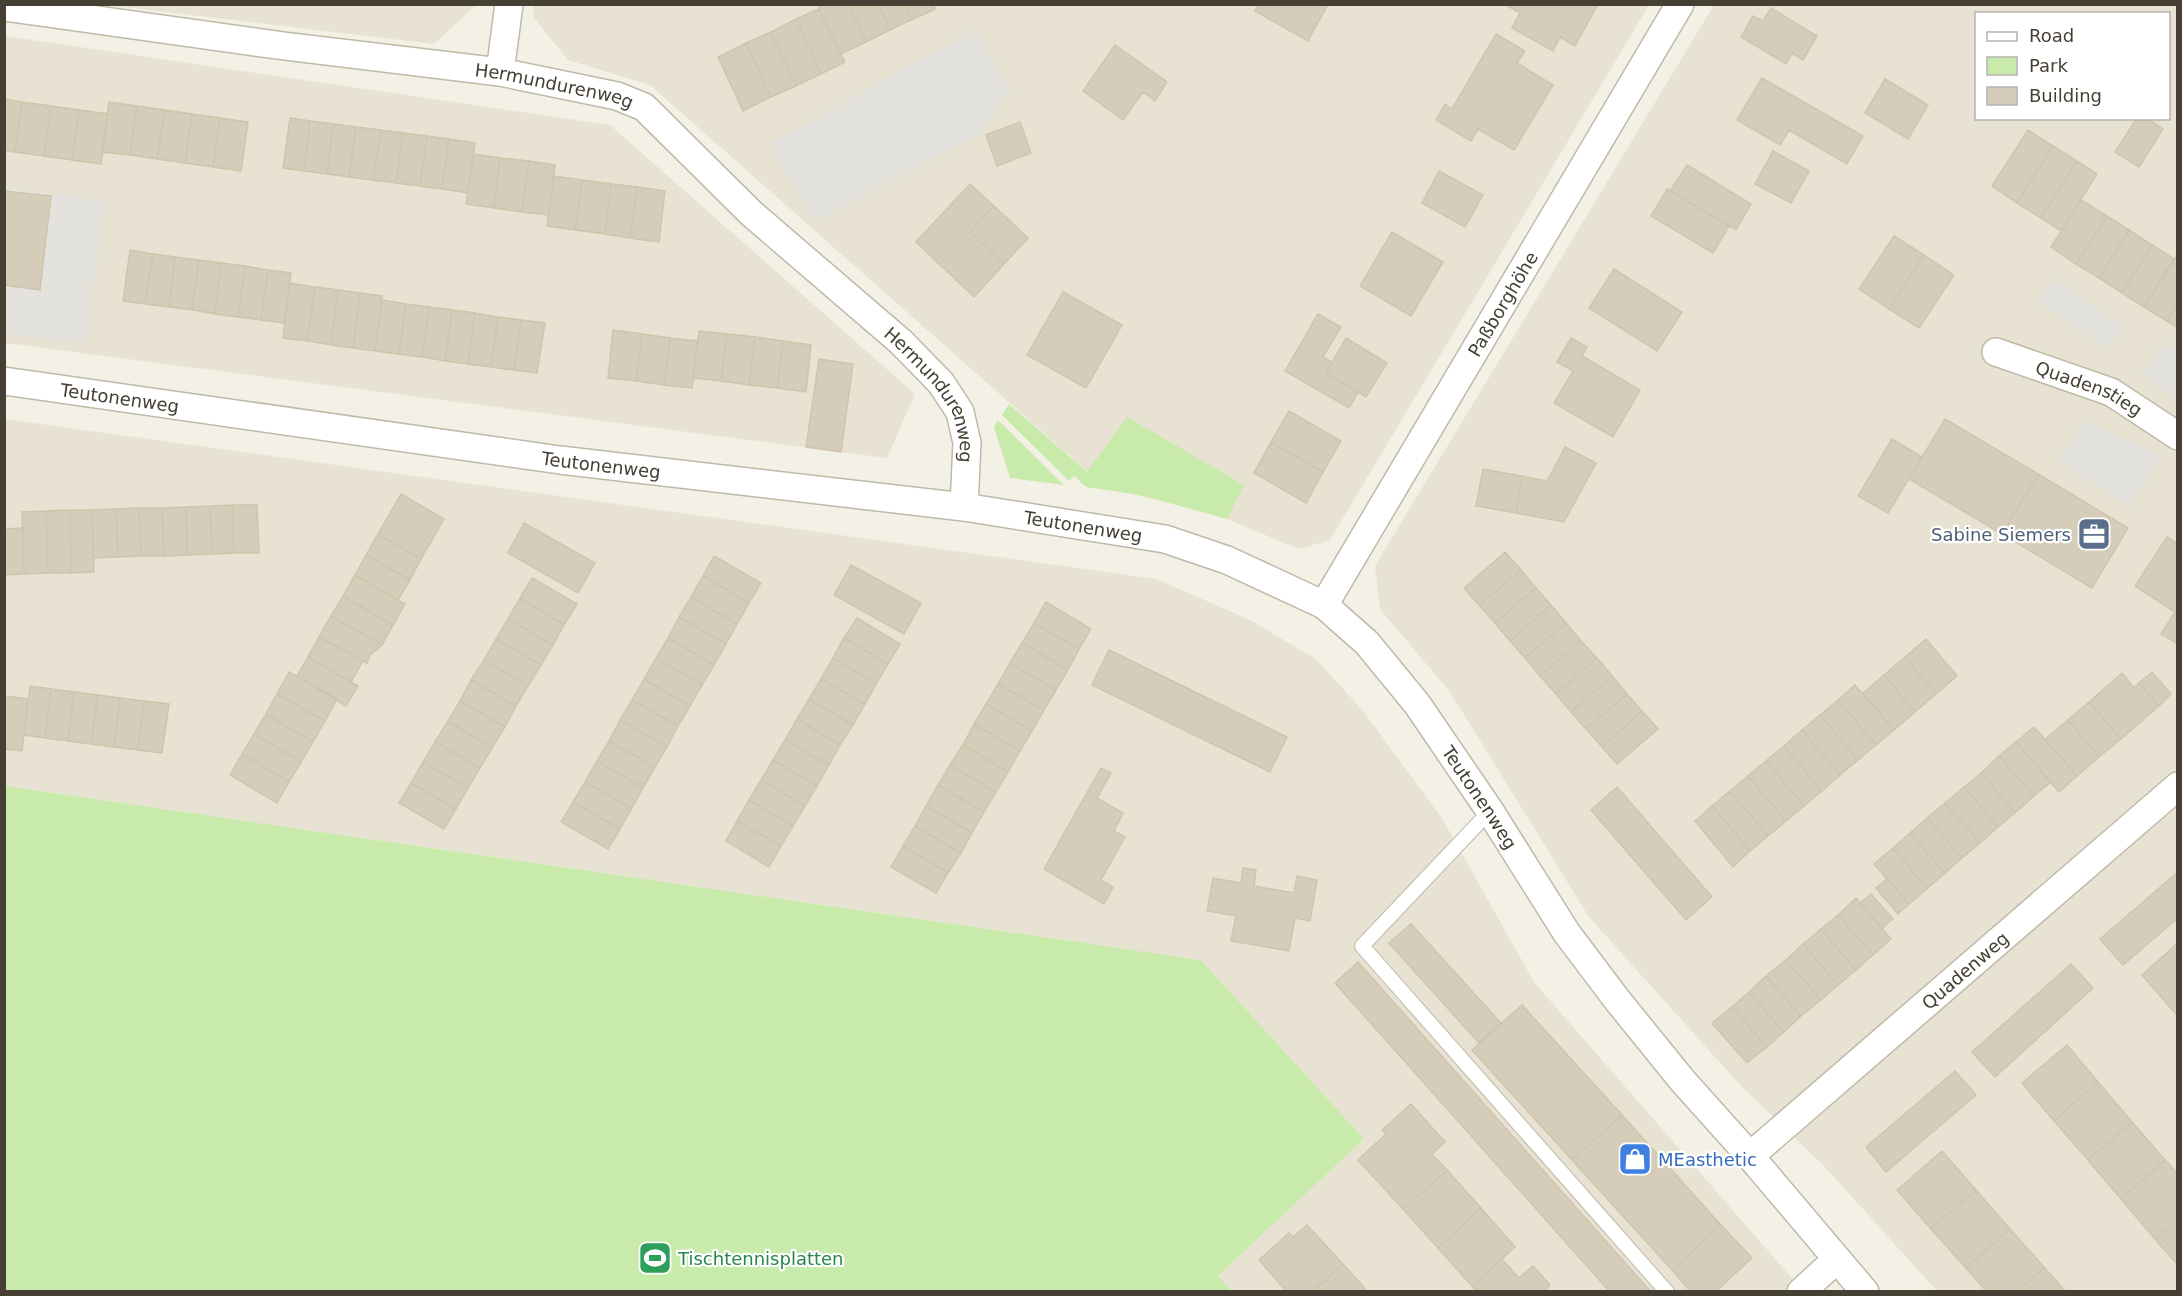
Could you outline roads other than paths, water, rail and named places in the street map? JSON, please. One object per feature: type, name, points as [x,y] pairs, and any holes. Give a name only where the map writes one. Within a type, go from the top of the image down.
[{"type":"street","points":[[501,72],[509,4]]},
{"type":"street","name":"Paßborghöhe","points":[[1324,605],[1680,4]]},
{"type":"street","name":"Hermundurenweg","points":[[4,7],[264,44],[501,72],[617,96],[644,107],[752,214],[901,342],[940,383],[960,412],[967,443],[964,507]]},
{"type":"street","name":"Quadenstieg","points":[[1996,352],[2111,392],[2178,436]]},
{"type":"street","name":"Teutonenweg","points":[[4,381],[560,460],[964,507],[1165,539],[1227,560],[1324,605],[1367,643],[1417,704],[1490,811],[1572,941],[1682,1080],[1750,1156],[1865,1292]]},
{"type":"street","name":"Quadenweg","points":[[1750,1156],[2178,786]]},
{"type":"street","points":[[1801,1292],[1837,1259]]},
{"type":"lane","points":[[1490,811],[1362,946],[1666,1292]]},
{"type":"place","name":"Sabine Siemers","points":[[2094,534]]},
{"type":"place","name":"MEasthetic","points":[[1635,1159]]},
{"type":"place","name":"Tischtennisplatten","points":[[655,1258]]}]
